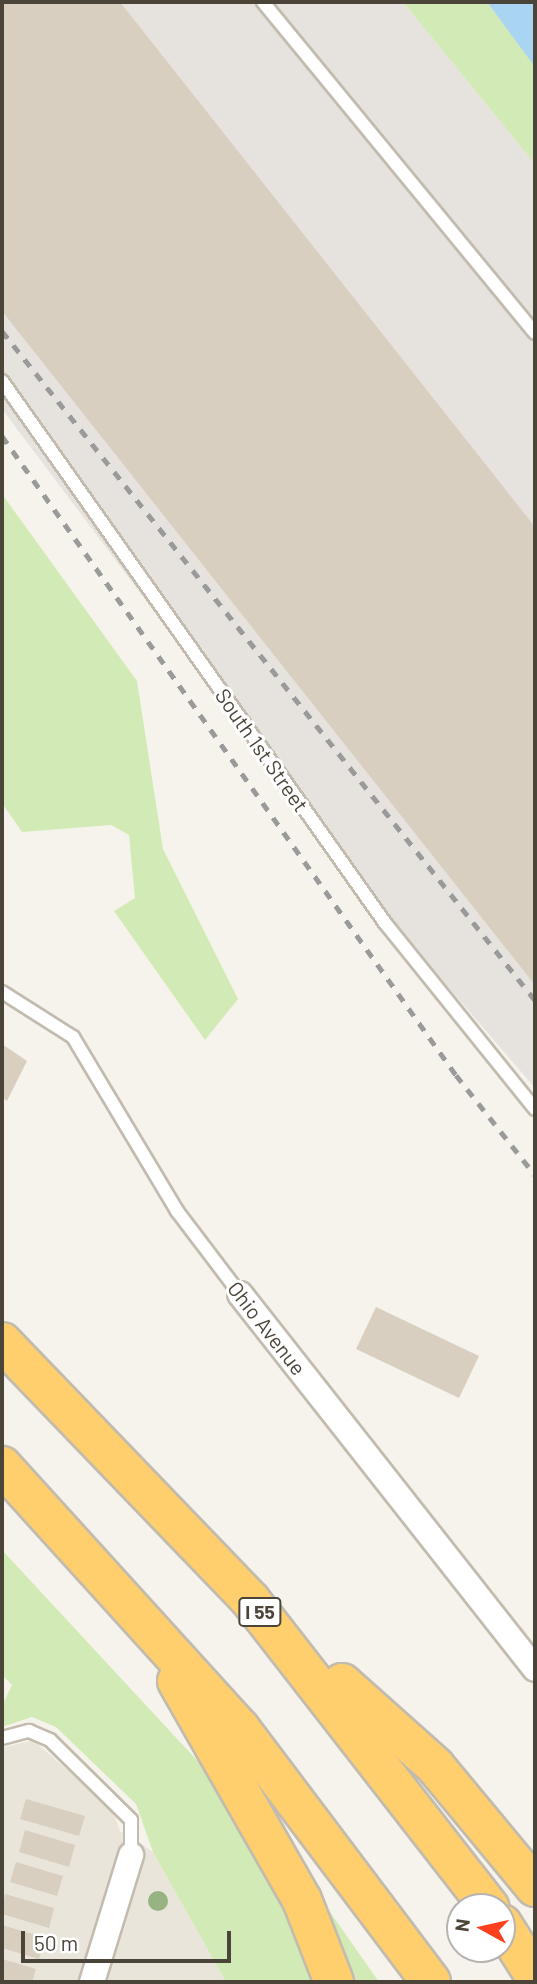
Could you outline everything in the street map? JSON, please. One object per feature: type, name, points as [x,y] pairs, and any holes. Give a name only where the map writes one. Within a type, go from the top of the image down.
[{"type":"highway","name":"I 55","points":[[2,1342],[251,1601],[478,1893]]},
{"type":"highway","points":[[2,1466],[133,1603],[239,1727],[431,1982]]},
{"type":"highway","points":[[251,1601],[435,1766],[535,1887]]},
{"type":"highway","points":[[133,1603],[302,1900],[334,1982]]},
{"type":"highway","points":[[516,1946],[535,1976]]},
{"type":"street","name":"Ohio Avenue","points":[[240,1294],[535,1669]]},
{"type":"street","points":[[92,1982],[131,1856]]},
{"type":"lane","points":[[263,2],[535,333]]},
{"type":"lane","name":"South 1st Street","points":[[2,381],[385,923],[535,1109]]},
{"type":"lane","name":"Ohio Avenue","points":[[2,992],[73,1037],[177,1211],[240,1294]]},
{"type":"lane","points":[[2,1738],[29,1731],[50,1740],[127,1814],[134,1836],[131,1856]]},
{"type":"shaded area","points":[[2,2],[403,2],[535,164],[535,1088],[353,876],[2,409]]},
{"type":"shaded area","points":[[33,1740],[112,1809],[120,1831],[153,1852],[226,1982],[2,1982],[2,1748]]},
{"type":"green space","points":[[403,2],[487,2],[535,66],[535,164]]},
{"type":"green space","points":[[2,494],[137,681],[163,849],[238,999],[205,1040],[114,911],[135,898],[129,835],[111,825],[22,832],[2,803]]},
{"type":"green space","points":[[2,1550],[206,1770],[263,1848],[324,1982],[226,1982],[153,1852],[136,1804],[56,1727],[32,1717],[2,1727],[2,1706],[12,1685],[2,1675]]},
{"type":"green space","points":[[316,1892],[379,1982],[351,1982]]},
{"type":"water","points":[[487,2],[535,2],[535,67]]},
{"type":"building","points":[[2,2],[120,2],[535,527],[535,985],[2,311]]},
{"type":"building","points":[[2,1044],[27,1061],[7,1101],[2,1097]]},
{"type":"building","points":[[376,1307],[479,1356],[459,1398],[356,1349]]},
{"type":"building","points":[[26,1799],[85,1816],[79,1836],[20,1819]]},
{"type":"building","points":[[25,1830],[75,1845],[69,1867],[19,1852]]},
{"type":"building","points":[[16,1862],[63,1876],[57,1896],[10,1882]]},
{"type":"building","points":[[5,1894],[54,1908],[49,1928],[2,1914]]},
{"type":"building","points":[[2,1925],[46,1938],[39,1959],[2,1948]]},
{"type":"building","points":[[2,1959],[36,1969],[32,1982],[2,1980]]},
{"type":"railway","points":[[2,331],[535,1000]]},
{"type":"railway","points":[[2,436],[456,1075],[535,1175]]}]
